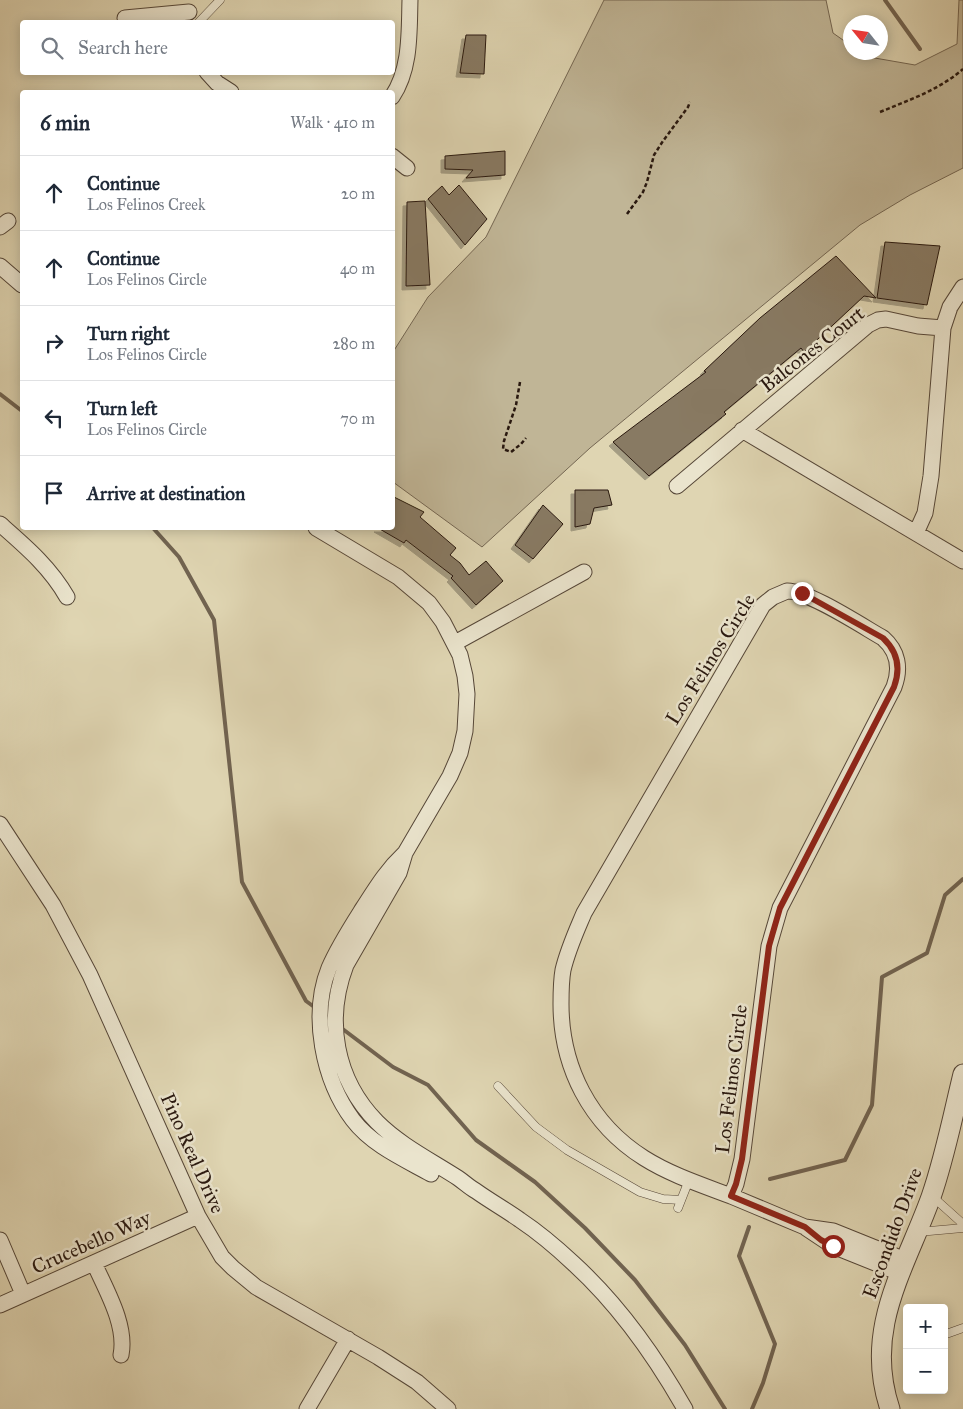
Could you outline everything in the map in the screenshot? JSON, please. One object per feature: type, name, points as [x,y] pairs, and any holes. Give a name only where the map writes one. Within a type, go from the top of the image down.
[{"type":"street","points":[[395,91],[408,57],[410,0]]},
{"type":"street","points":[[125,18],[191,14]]},
{"type":"street","points":[[210,75],[217,83],[228,90]]},
{"type":"street","points":[[395,158],[407,168]]},
{"type":"street","points":[[0,266],[20,284]]},
{"type":"street","points":[[916,533],[926,513],[943,328],[950,307],[961,293]]},
{"type":"street","name":"Balcones Court","points":[[677,486],[868,325],[878,320],[886,319],[918,326],[943,328]]},
{"type":"street","points":[[742,430],[963,561]]},
{"type":"street","points":[[0,524],[44,564],[59,582],[67,597]]},
{"type":"street","points":[[319,530],[398,577],[429,603],[455,643],[465,676],[468,712],[460,753],[450,776],[405,853],[399,874],[346,965],[336,997],[334,1021],[342,1066],[351,1087],[378,1123],[423,1158],[458,1178],[522,1221],[573,1262],[624,1318],[659,1366],[685,1409]]},
{"type":"street","points":[[455,643],[584,572]]},
{"type":"street","name":"Los Felinos Circle","points":[[731,1196],[742,1159],[769,946],[775,922],[806,856],[894,687],[898,672],[897,659],[891,645],[883,638],[808,596],[793,590],[779,593],[763,605],[584,913],[570,943],[563,971],[560,988],[561,1026],[569,1063],[584,1095],[601,1120],[626,1145],[656,1165],[688,1180],[805,1227],[833,1231],[903,1266]]},
{"type":"street","name":"Pino Real Drive","points":[[0,824],[53,905],[90,975],[140,1082],[198,1216],[222,1257],[232,1268],[270,1296],[378,1356],[417,1382],[448,1409]]},
{"type":"street","points":[[405,853],[388,868],[329,969],[322,998],[320,1030],[323,1050],[333,1083],[341,1101],[364,1131],[395,1154],[462,1191],[476,1191]]},
{"type":"street","name":"Escondido Drive","points":[[890,1409],[887,1400],[881,1352],[888,1308],[932,1195],[951,1127],[963,1074]]},
{"type":"street","name":"Crucebello Way","points":[[0,1305],[198,1216]]},
{"type":"street","points":[[0,1240],[23,1294]]},
{"type":"street","points":[[94,1263],[117,1315],[121,1355]]},
{"type":"street","points":[[307,1409],[348,1339]]},
{"type":"lane","points":[[191,14],[220,0]]},
{"type":"lane","points":[[498,1086],[536,1127],[567,1150],[640,1192],[679,1204],[688,1180]]},
{"type":"lane","points":[[932,1195],[963,1226]]},
{"type":"lane","points":[[917,1232],[963,1226]]},
{"type":"lane","points":[[948,1334],[963,1328]]},
{"type":"path","points":[[880,112],[932,90],[963,70]]},
{"type":"path","points":[[627,214],[647,182],[654,156],[690,102]]},
{"type":"path","points":[[520,382],[516,405],[503,449],[511,452],[526,438]]},
{"type":"shaded area","points":[[604,0],[826,0],[833,33],[843,40],[843,60],[886,60],[915,65],[957,44],[959,0],[963,0],[963,168],[910,195],[860,225],[590,448],[482,547],[395,483],[395,349],[428,297],[486,237]]},
{"type":"building","points":[[466,35],[486,35],[484,74],[460,73]]},
{"type":"building","points":[[505,151],[505,175],[466,178],[473,170],[445,169],[445,156]]},
{"type":"building","points":[[459,185],[487,219],[465,245],[428,199],[442,186],[449,195]]},
{"type":"building","points":[[425,201],[430,285],[406,286],[407,202]]},
{"type":"building","points":[[885,242],[940,246],[927,305],[877,298]]},
{"type":"building","points":[[836,256],[876,298],[864,296],[804,352],[801,348],[724,412],[726,414],[649,476],[613,442],[706,372],[704,371],[760,318]]},
{"type":"building","points":[[575,490],[608,490],[612,505],[594,508],[590,524],[575,527]]},
{"type":"building","points":[[395,498],[424,512],[420,517],[456,548],[450,555],[460,563],[469,575],[486,561],[503,581],[476,605],[451,578],[453,576],[406,540],[404,543],[381,530],[395,530]]},
{"type":"building","points":[[543,505],[563,524],[533,559],[515,545]]},
{"type":"waterway","points":[[885,0],[920,49]]},
{"type":"waterway","points":[[0,394],[20,409]]},
{"type":"waterway","points":[[155,530],[179,557],[214,620],[242,882],[306,1001],[317,1009]]},
{"type":"waterway","points":[[770,1179],[845,1160],[872,1105],[882,977],[927,953],[945,895],[963,879]]},
{"type":"waterway","points":[[340,1027],[393,1067],[428,1085],[476,1140],[535,1182],[585,1228],[635,1280],[685,1345],[725,1409]]},
{"type":"waterway","points":[[749,1227],[739,1256],[775,1344],[763,1383],[752,1409]]},
{"type":"route","points":[[802,593],[883,638],[891,645],[897,659],[898,672],[894,687],[806,856],[775,922],[769,946],[742,1159],[731,1196],[805,1227],[821,1240],[833,1246]]}]
